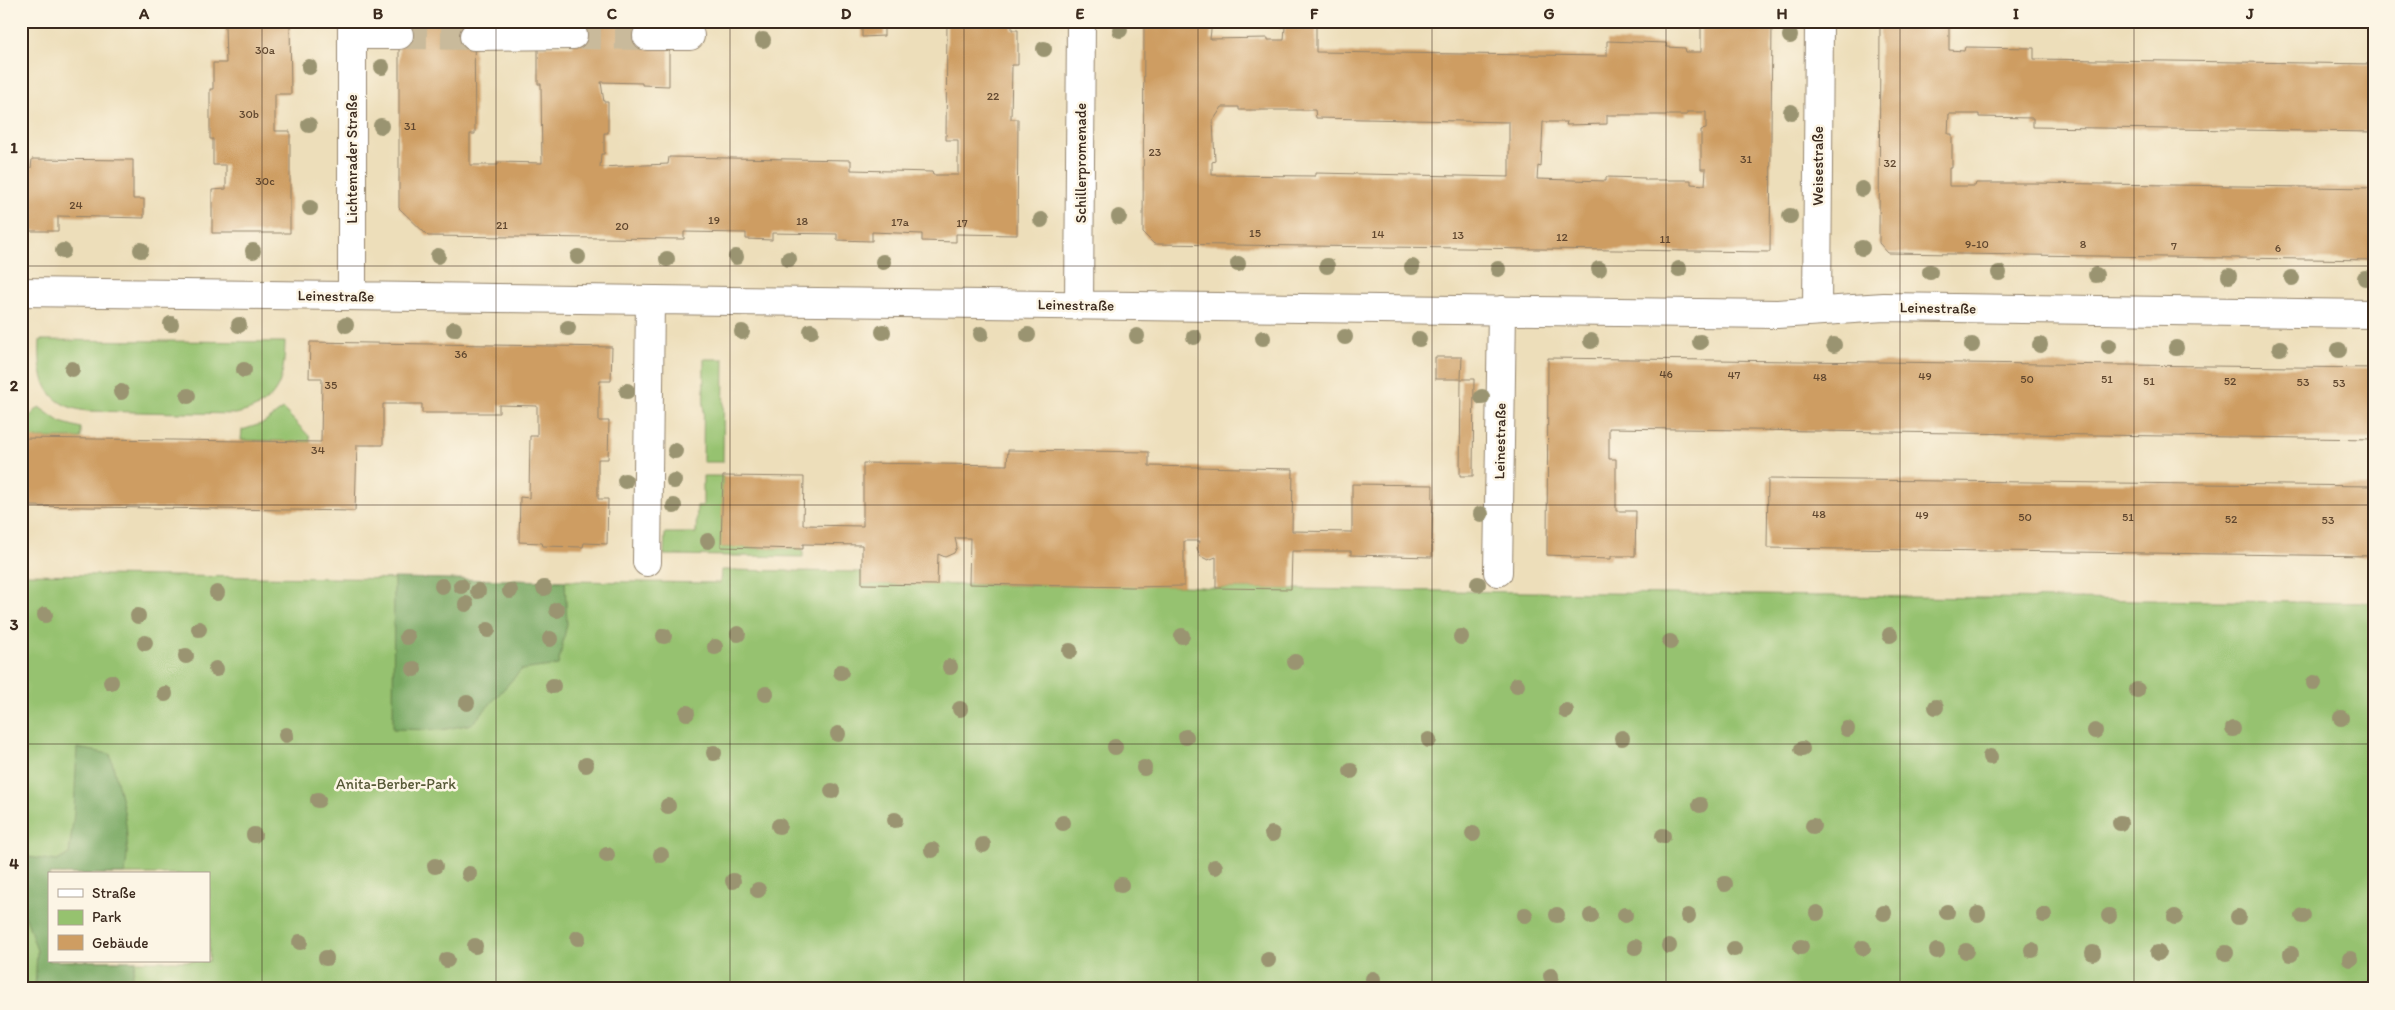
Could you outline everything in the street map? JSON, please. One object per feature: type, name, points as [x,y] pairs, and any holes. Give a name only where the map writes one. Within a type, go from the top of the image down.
[{"type":"street","name":"Schillerpromenade","points":[[1079,305],[1081,21]]},
{"type":"street","name":"Weisestraße","points":[[1817,311],[1819,21]]},
{"type":"street","points":[[352,28],[399,35]]},
{"type":"street","name":"Lichtenrader Straße","points":[[352,28],[352,296]]},
{"type":"street","points":[[474,36],[573,35]]},
{"type":"street","points":[[648,36],[690,36]]},
{"type":"street","name":"Leinestraße","points":[[21,292],[1776,314],[1884,307],[2374,314]]},
{"type":"street","points":[[647,562],[650,300]]},
{"type":"street","name":"Leinestraße","points":[[1498,572],[1502,310]]},
{"type":"green space","points":[[40,340],[285,342],[283,369],[276,389],[262,404],[236,414],[87,411],[73,408],[61,403],[47,388],[40,366]]},
{"type":"green space","points":[[704,359],[724,359],[723,462],[703,462]]},
{"type":"green space","points":[[39,407],[60,422],[81,428],[81,438],[27,438],[26,420]]},
{"type":"green space","points":[[283,409],[310,437],[310,442],[241,440],[242,430],[264,423]]},
{"type":"green space","points":[[703,476],[723,476],[722,547],[803,549],[803,557],[664,555],[665,533],[696,533],[697,506],[703,506]]},
{"type":"green space","name":"Anita-Berber-Park","points":[[721,570],[862,572],[862,584],[1184,586],[1216,588],[2374,603],[2374,989],[21,989],[21,574],[720,583]]},
{"type":"green space","points":[[394,578],[565,581],[567,624],[558,665],[521,670],[472,724],[441,730],[393,729]]},
{"type":"green space","points":[[77,748],[110,754],[126,827],[127,857],[125,872],[48,872],[48,962],[136,962],[129,989],[35,989],[37,951],[26,917],[21,916],[21,856],[57,861],[69,854],[74,813]]},
{"type":"building","points":[[214,21],[290,21],[291,94],[275,94],[275,131],[290,131],[290,233],[212,233],[212,190],[226,189],[226,165],[213,165],[213,139],[210,139],[210,89],[213,89],[213,63],[226,63],[225,25],[214,25]]},
{"type":"building","points":[[399,21],[474,21],[475,134],[470,134],[470,165],[498,165],[498,162],[542,163],[541,84],[538,84],[538,46],[573,46],[573,21],[647,21],[647,36],[669,47],[669,86],[601,82],[604,102],[608,102],[608,133],[604,133],[604,154],[601,154],[600,167],[668,164],[669,157],[851,160],[851,170],[932,172],[933,175],[958,175],[958,140],[946,140],[947,21],[1012,21],[1012,30],[1018,30],[1018,65],[1012,65],[1011,119],[1018,119],[1017,235],[956,234],[956,242],[922,241],[922,234],[872,232],[872,241],[837,240],[837,234],[772,233],[772,240],[746,239],[746,233],[684,232],[684,239],[428,236],[399,208]]},
{"type":"building","points":[[862,21],[884,21],[884,36],[862,37]]},
{"type":"building","points":[[1144,21],[1212,21],[1210,39],[1268,38],[1268,40],[1284,40],[1285,27],[1281,27],[1281,21],[1316,21],[1316,52],[1607,56],[1607,41],[1666,43],[1667,47],[1685,48],[1686,52],[1701,52],[1701,21],[1772,21],[1770,252],[1154,244],[1143,233]],"holes":[[[1222,107],[1239,107],[1239,110],[1315,110],[1316,118],[1509,122],[1509,177],[1315,173],[1315,176],[1212,175],[1212,162],[1215,161],[1213,121]],[[1687,112],[1706,112],[1706,129],[1701,130],[1701,169],[1706,169],[1705,185],[1691,184],[1691,180],[1645,180],[1645,178],[1606,177],[1606,181],[1537,179],[1538,166],[1541,167],[1543,122],[1567,122],[1566,125],[1607,124],[1607,115],[1687,115]]]},
{"type":"building","points":[[1880,21],[1949,21],[1949,50],[1964,51],[1965,47],[2034,48],[2034,59],[2374,64],[2374,132],[2033,127],[2033,118],[1979,117],[1979,114],[1949,114],[1948,134],[1952,134],[1952,168],[1949,168],[1949,186],[1975,186],[1976,183],[2033,183],[2374,188],[2374,260],[1888,253],[1879,243]]},
{"type":"building","points":[[32,159],[133,160],[133,199],[144,199],[144,218],[58,216],[58,231],[21,231],[21,168],[31,168]]},
{"type":"building","points":[[310,342],[612,347],[611,381],[600,381],[599,393],[599,421],[609,421],[608,459],[598,459],[598,499],[608,499],[607,544],[584,543],[583,547],[543,546],[542,543],[519,542],[520,497],[529,498],[530,436],[537,436],[537,406],[499,405],[499,413],[422,413],[422,404],[383,404],[383,445],[357,445],[355,511],[21,506],[21,438],[321,442],[322,378],[309,378]]},
{"type":"building","points":[[1435,357],[1462,357],[1461,379],[1435,379]]},
{"type":"building","points":[[1548,358],[2374,368],[2374,439],[1609,428],[1609,459],[1616,459],[1616,511],[1636,511],[1635,556],[1611,556],[1611,559],[1571,558],[1571,556],[1547,555]]},
{"type":"building","points":[[1461,379],[1474,379],[1473,476],[1460,476]]},
{"type":"building","points":[[1008,450],[1149,452],[1149,466],[1293,469],[1292,531],[1352,532],[1352,484],[1433,485],[1432,557],[1351,555],[1351,551],[1292,551],[1291,589],[1216,588],[1216,557],[1208,560],[1200,556],[1197,548],[1200,541],[1184,541],[1184,586],[969,584],[970,538],[955,538],[957,547],[954,553],[945,557],[938,554],[937,585],[862,584],[862,545],[803,544],[803,549],[721,547],[723,476],[804,477],[803,525],[863,526],[863,463],[1007,465]]},
{"type":"building","points":[[1768,479],[2374,486],[2374,556],[1767,548]]},
{"type":"tunnel","points":[[399,35],[474,36]]},
{"type":"tunnel","points":[[573,35],[647,36]]}]
